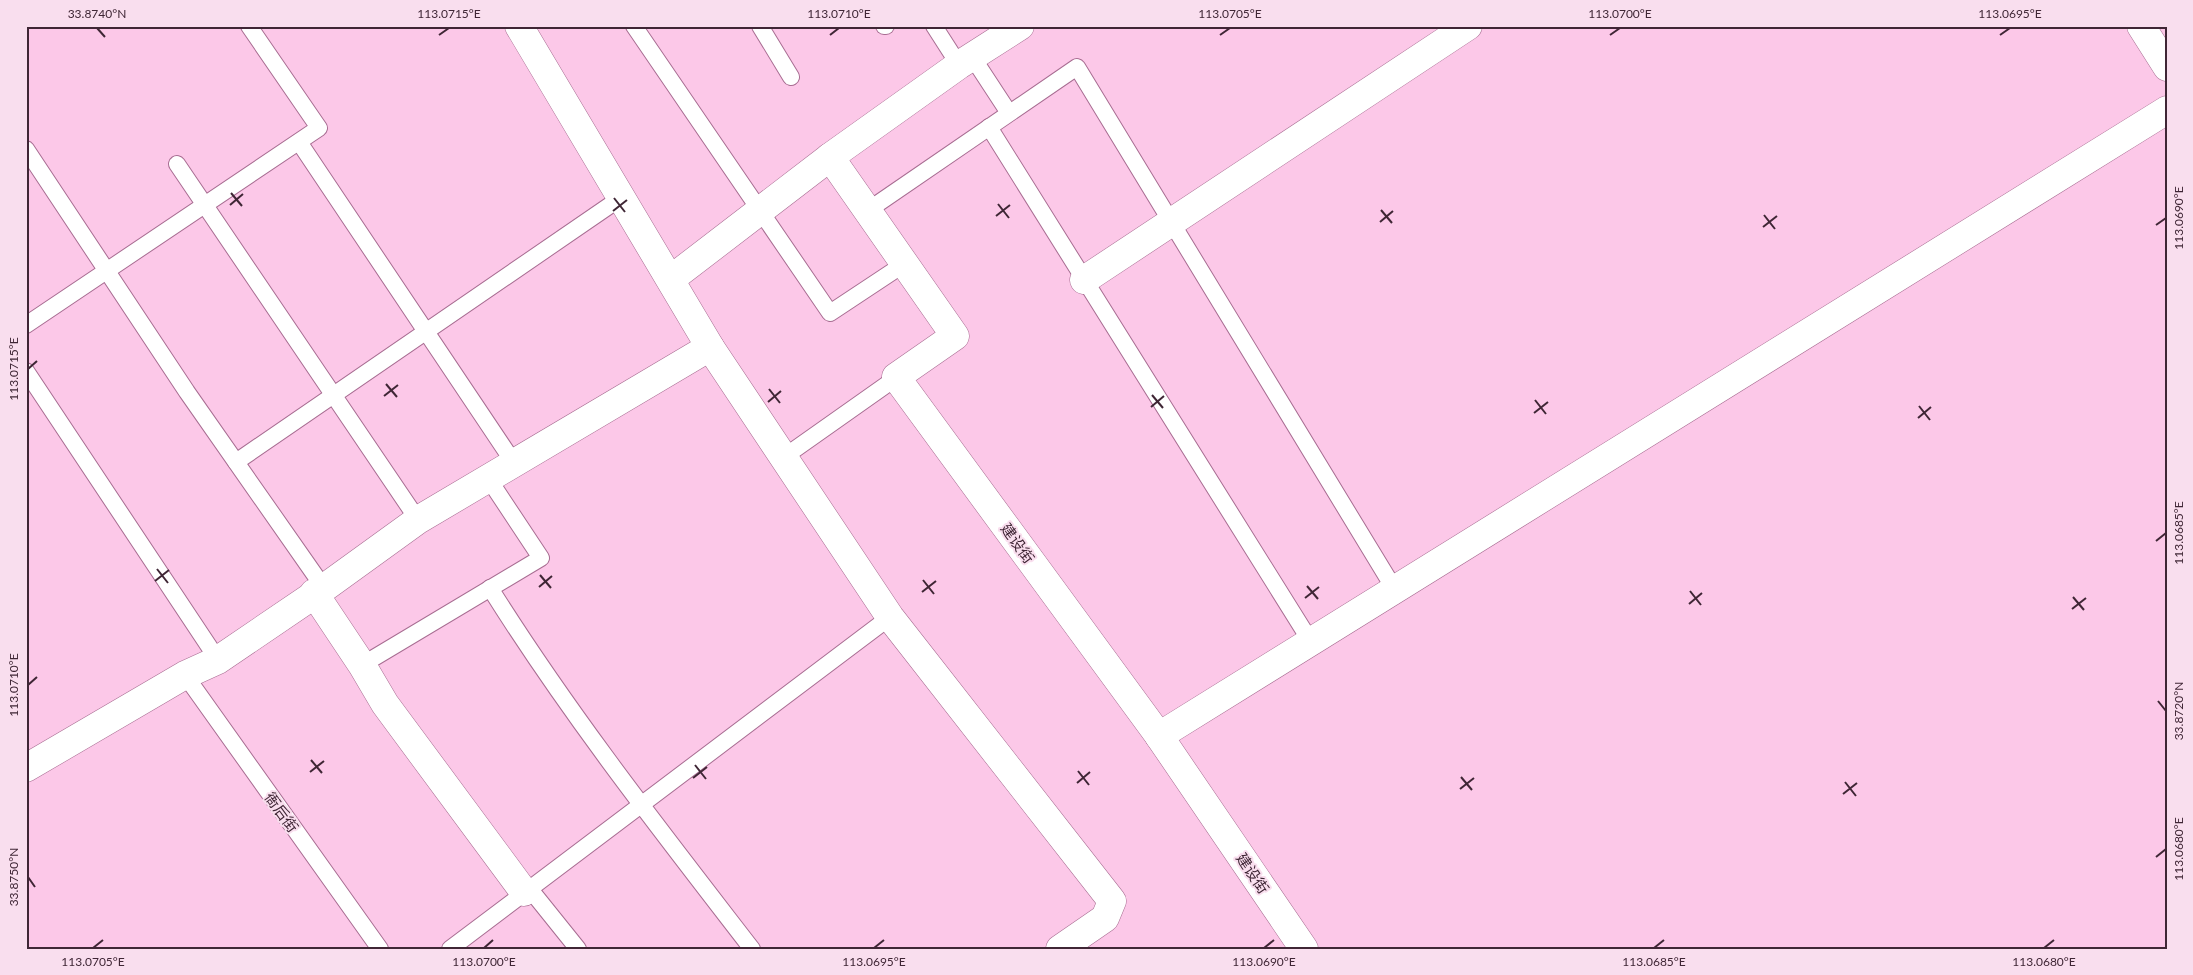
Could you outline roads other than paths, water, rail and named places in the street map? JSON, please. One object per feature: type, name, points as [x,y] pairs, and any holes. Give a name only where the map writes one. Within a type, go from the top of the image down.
[{"type":"street","points":[[671,279],[830,157],[1020,26]]},
{"type":"street","points":[[1084,280],[1468,26]]},
{"type":"street","points":[[2141,26],[2167,67]]},
{"type":"street","points":[[525,29],[710,346],[890,617],[1112,901],[1105,918],[1060,949]]},
{"type":"street","points":[[1159,736],[2167,110]]},
{"type":"street","points":[[830,157],[955,336]]},
{"type":"street","points":[[26,768],[184,675],[218,660],[418,520],[710,346]]},
{"type":"street","name":"建设街","points":[[896,378],[1159,736],[1304,949]]},
{"type":"street","points":[[319,591],[385,704],[527,890]]},
{"type":"lane","points":[[26,325],[319,128],[249,26]]},
{"type":"lane","points":[[634,26],[830,313],[904,264]]},
{"type":"lane","points":[[760,26],[791,76]]},
{"type":"lane","points":[[934,26],[1009,113]]},
{"type":"lane","points":[[867,211],[1077,67],[1395,590]]},
{"type":"lane","points":[[988,127],[1311,642]]},
{"type":"lane","points":[[299,142],[514,463]]},
{"type":"lane","points":[[26,149],[236,462],[319,591]]},
{"type":"lane","points":[[177,164],[418,520]]},
{"type":"lane","points":[[236,462],[622,197]]},
{"type":"lane","points":[[784,457],[955,336]]},
{"type":"lane","points":[[26,371],[218,660]]},
{"type":"lane","points":[[362,665],[540,558],[488,478]]},
{"type":"lane","points":[[490,588],[528,650],[640,804],[752,949]]},
{"type":"lane","points":[[450,949],[890,617]]},
{"type":"lane","name":"衙后街","points":[[184,675],[380,949]]},
{"type":"lane","points":[[527,890],[578,949]]}]
